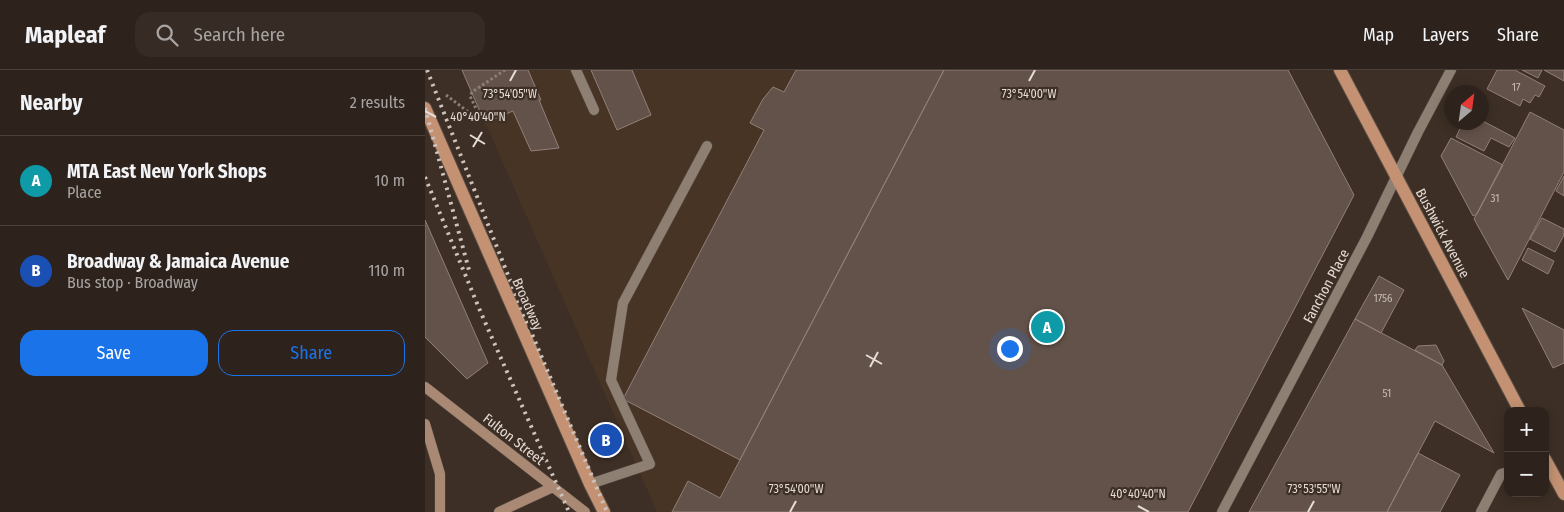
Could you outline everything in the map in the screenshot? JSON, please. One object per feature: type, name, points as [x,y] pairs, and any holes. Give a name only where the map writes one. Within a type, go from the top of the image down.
[{"type":"main road","name":"Bushwick Avenue","points":[[1340,70],[1518,407]]},
{"type":"main road","name":"Broadway","points":[[425,108],[604,512]]},
{"type":"main road","name":"Fulton Street","points":[[425,387],[585,512]]},
{"type":"main road","points":[[425,424],[439,474],[440,512]]},
{"type":"main road","points":[[1549,466],[1563,490]]},
{"type":"main road","points":[[499,512],[553,487]]},
{"type":"street","points":[[576,70],[594,110]]},
{"type":"street","name":"Fanchon Place","points":[[1222,512],[1367,238],[1417,132],[1451,70]]},
{"type":"street","points":[[590,484],[650,464],[611,380],[623,304],[707,146]]},
{"type":"street","points":[[1481,512],[1501,474],[1504,473]]},
{"type":"path","points":[[446,95],[475,117],[481,119],[470,96],[472,92],[505,70]]},
{"type":"shaded area","points":[[462,70],[944,70],[720,498],[688,481],[672,512],[657,512]]},
{"type":"building","points":[[462,70],[528,70],[559,148],[531,151],[513,111],[485,123]]},
{"type":"building","points":[[591,70],[632,70],[651,115],[617,130]]},
{"type":"building","points":[[796,70],[944,70],[740,460],[623,399],[764,130],[750,123],[763,99],[773,87],[784,92]]},
{"type":"building","points":[[944,70],[1288,70],[1354,195],[1188,512],[672,512],[688,481],[720,498]]},
{"type":"building","points":[[1497,70],[1515,70],[1545,86],[1539,97],[1535,95],[1530,103],[1523,99],[1520,106],[1489,90],[1489,85]]},
{"type":"building","points":[[1522,70],[1542,70],[1538,78]]},
{"type":"building","points":[[1544,70],[1564,70],[1564,81]]},
{"type":"building","points":[[1530,112],[1564,130],[1564,172],[1508,280],[1474,219]]},
{"type":"building","points":[[1489,124],[1515,138],[1509,147],[1491,138],[1484,151],[1456,137],[1459,130],[1489,130]]},
{"type":"building","points":[[1451,138],[1503,165],[1477,214],[1473,216],[1441,156]]},
{"type":"building","points":[[1564,176],[1564,196],[1556,191]]},
{"type":"building","points":[[1542,218],[1564,229],[1564,235],[1555,252],[1530,239]]},
{"type":"building","points":[[425,220],[488,363],[467,379],[425,337]]},
{"type":"building","points":[[1528,248],[1554,261],[1548,274],[1522,260]]},
{"type":"building","points":[[1379,276],[1404,290],[1381,333],[1355,319]]},
{"type":"building","points":[[1522,308],[1564,330],[1564,363],[1553,368]]},
{"type":"building","points":[[1355,319],[1442,365],[1494,453],[1435,421],[1387,512],[1249,512]]},
{"type":"building","points":[[1436,345],[1444,361],[1442,365],[1415,350],[1418,346]]},
{"type":"building","points":[[1418,453],[1460,475],[1440,512],[1387,512]]},
{"type":"railway","points":[[427,70],[521,308],[607,512]]},
{"type":"railway","points":[[425,108],[469,270]]},
{"type":"railway","points":[[425,177],[481,313],[569,512]]},
{"type":"place","name":"MTA East New York Shops","points":[[1047,327]]},
{"type":"place","name":"Broadway & Jamaica Avenue","points":[[606,440]]}]
